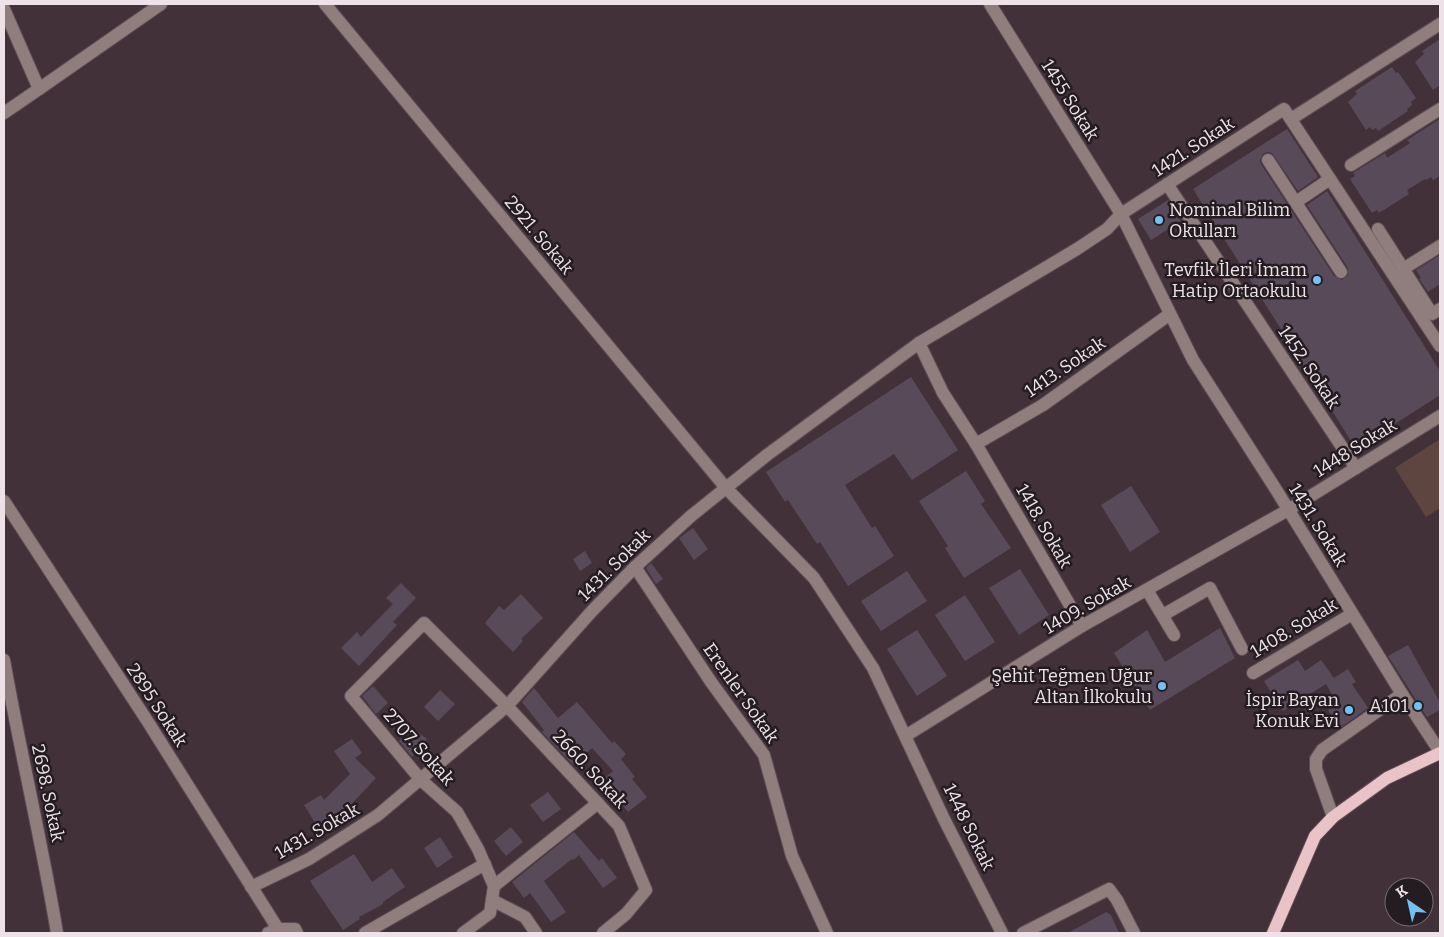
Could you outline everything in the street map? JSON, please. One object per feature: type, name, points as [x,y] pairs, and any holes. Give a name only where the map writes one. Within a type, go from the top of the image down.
[{"type":"main road","points":[[1273,933],[1315,836],[1333,817],[1387,778],[1440,752]]},
{"type":"street","points":[[4,114],[161,4]]},
{"type":"street","name":"2921. Sokak","points":[[325,4],[726,488],[814,578],[874,668],[907,735]]},
{"type":"street","name":"1455 Sokak","points":[[990,4],[1121,214],[1170,314]]},
{"type":"street","points":[[4,9],[39,89]]},
{"type":"street","name":"1421. Sokak","points":[[919,343],[1077,249],[1107,229],[1121,214],[1167,184],[1440,24]]},
{"type":"street","points":[[1351,165],[1440,109]]},
{"type":"street","points":[[1288,114],[1440,346]]},
{"type":"street","points":[[1268,160],[1341,272]]},
{"type":"street","points":[[1296,202],[1330,179]]},
{"type":"street","name":"1452. Sokak","points":[[1167,184],[1356,468]]},
{"type":"street","points":[[1378,229],[1404,269],[1436,312]]},
{"type":"street","points":[[1404,269],[1440,246]]},
{"type":"street","name":"1431. Sokak","points":[[1170,314],[1193,360],[1440,752]]},
{"type":"street","name":"1413. Sokak","points":[[976,444],[1043,405],[1170,314]]},
{"type":"street","points":[[919,343],[943,392],[976,444]]},
{"type":"street","name":"1431. Sokak","points":[[251,887],[308,859],[378,816],[507,706],[592,611],[635,567],[691,516],[775,449],[919,343]]},
{"type":"street","name":"1448 Sokak","points":[[1288,510],[1440,416]]},
{"type":"street","name":"1418. Sokak","points":[[976,444],[1082,626]]},
{"type":"street","name":"2895 Sokak","points":[[4,501],[143,714],[251,887],[273,931]]},
{"type":"street","name":"1409. Sokak","points":[[907,735],[1082,626],[1288,510]]},
{"type":"street","name":"Erenler Sokak","points":[[635,567],[711,682],[764,755],[792,856],[827,933]]},
{"type":"street","points":[[1162,616],[1210,588],[1242,649]]},
{"type":"street","points":[[1147,590],[1174,635]]},
{"type":"street","name":"1408. Sokak","points":[[1253,673],[1352,614]]},
{"type":"street","name":"2660. Sokak","points":[[424,623],[507,706],[619,826],[646,890],[626,914],[603,933]]},
{"type":"street","name":"2707. Sokak","points":[[424,623],[351,696],[421,780],[457,812],[478,849],[494,886]]},
{"type":"street","name":"2698. Sokak","points":[[4,660],[46,863],[57,933]]},
{"type":"street","points":[[1333,817],[1316,769],[1316,759],[1322,750],[1402,694]]},
{"type":"street","name":"1448 Sokak","points":[[907,735],[944,819],[1002,933]]},
{"type":"street","points":[[463,933],[490,912],[494,886],[598,803]]},
{"type":"street","points":[[365,933],[485,864]]},
{"type":"street","points":[[1023,933],[1109,889],[1117,900],[1134,933]]},
{"type":"street","points":[[492,900],[525,917],[536,933]]},
{"type":"street","points":[[273,931],[295,929],[297,933]]},
{"type":"shaded area","points":[[1440,439],[1440,508],[1426,517],[1395,468]]},
{"type":"building","points":[[1440,39],[1440,85],[1433,90],[1415,62],[1424,54],[1422,51]]},
{"type":"building","points":[[1392,67],[1396,73],[1398,72],[1416,98],[1411,102],[1412,105],[1407,109],[1408,111],[1378,131],[1376,128],[1372,130],[1370,127],[1366,130],[1348,102],[1357,94],[1355,91]]},
{"type":"building","points":[[1440,119],[1440,176],[1433,180],[1431,177],[1425,179],[1407,190],[1409,194],[1379,213],[1377,210],[1372,213],[1350,179],[1355,176],[1353,173],[1385,153],[1387,158],[1410,143],[1407,140]]},
{"type":"building","name":"Tevfik İleri İmam Hatip Ortaokulu","points":[[1287,129],[1318,177],[1298,191],[1272,153],[1267,152],[1263,154],[1260,160],[1261,164],[1334,276],[1342,280],[1348,275],[1348,268],[1307,205],[1327,191],[1440,371],[1440,395],[1356,449],[1193,189]]},
{"type":"building","name":"Nominal Bilim Okulları","points":[[1168,200],[1181,221],[1151,240],[1138,219]]},
{"type":"building","points":[[1440,255],[1440,284],[1428,292],[1419,279],[1421,278],[1416,270]]},
{"type":"building","points":[[911,377],[958,450],[912,480],[894,454],[845,485],[872,528],[875,526],[894,556],[848,586],[820,542],[817,544],[788,500],[785,502],[766,472]]},
{"type":"building","points":[[966,471],[985,501],[981,504],[1011,548],[964,578],[945,548],[948,546],[919,501]]},
{"type":"building","points":[[1131,486],[1160,532],[1130,552],[1101,505]]},
{"type":"building","points":[[693,528],[708,549],[694,560],[679,538]]},
{"type":"building","points":[[585,551],[592,563],[580,571],[573,559]]},
{"type":"building","points":[[651,563],[663,579],[656,584],[646,568]]},
{"type":"building","points":[[1020,569],[1049,615],[1019,635],[989,588]]},
{"type":"building","points":[[907,571],[927,601],[881,631],[861,601]]},
{"type":"building","points":[[401,583],[416,598],[393,622],[397,625],[359,666],[341,648],[357,632],[361,637],[393,604],[386,598]]},
{"type":"building","points":[[521,594],[543,618],[521,639],[523,641],[513,652],[485,623],[499,606],[504,610]]},
{"type":"building","points":[[965,595],[995,642],[965,661],[935,615]]},
{"type":"building","name":"Şehit Teğmen Uğur Altan İlkokulu","points":[[1220,628],[1235,658],[1150,710],[1114,653],[1147,630],[1165,662]]},
{"type":"building","points":[[917,630],[947,676],[917,696],[887,649]]},
{"type":"building","points":[[1408,645],[1440,702],[1440,710],[1427,717],[1388,656]]},
{"type":"building","points":[[1298,660],[1305,671],[1321,660],[1334,678],[1348,669],[1356,682],[1352,684],[1368,708],[1340,728],[1328,710],[1337,703],[1326,684],[1283,711],[1264,681]]},
{"type":"building","points":[[373,686],[388,703],[376,714],[362,696]]},
{"type":"building","points":[[534,688],[558,718],[577,702],[612,743],[614,741],[626,754],[621,759],[635,777],[632,779],[647,797],[628,812],[603,779],[613,771],[592,748],[573,765],[542,732],[544,730],[522,702]]},
{"type":"building","points":[[440,690],[455,704],[438,721],[424,707]]},
{"type":"building","points":[[410,726],[427,739],[412,757],[399,741]]},
{"type":"building","points":[[352,739],[362,753],[355,758],[376,778],[345,811],[343,810],[317,826],[304,805],[321,795],[324,800],[350,774],[334,751]]},
{"type":"building","points":[[548,792],[561,809],[543,822],[530,805]]},
{"type":"building","points":[[511,827],[523,842],[506,856],[494,841]]},
{"type":"building","points":[[574,832],[599,861],[602,858],[617,878],[603,888],[579,855],[572,859],[544,881],[566,912],[551,922],[530,893],[524,898],[512,882]]},
{"type":"building","points":[[440,837],[453,857],[437,868],[424,848]]},
{"type":"building","points":[[354,854],[372,882],[392,868],[405,887],[383,902],[383,904],[359,917],[360,919],[343,930],[310,881]]},
{"type":"building","points":[[1106,912],[1111,915],[1119,933],[1068,933]]},
{"type":"place","name":"Nominal Bilim Okulları","points":[[1159,220]]},
{"type":"place","name":"Tevfik İleri İmam Hatip Ortaokulu","points":[[1317,280]]},
{"type":"place","name":"Şehit Teğmen Uğur Altan İlkokulu","points":[[1162,686]]},
{"type":"place","name":"A101","points":[[1418,706]]},
{"type":"place","name":"İspir Bayan Konuk Evi","points":[[1349,710]]}]
